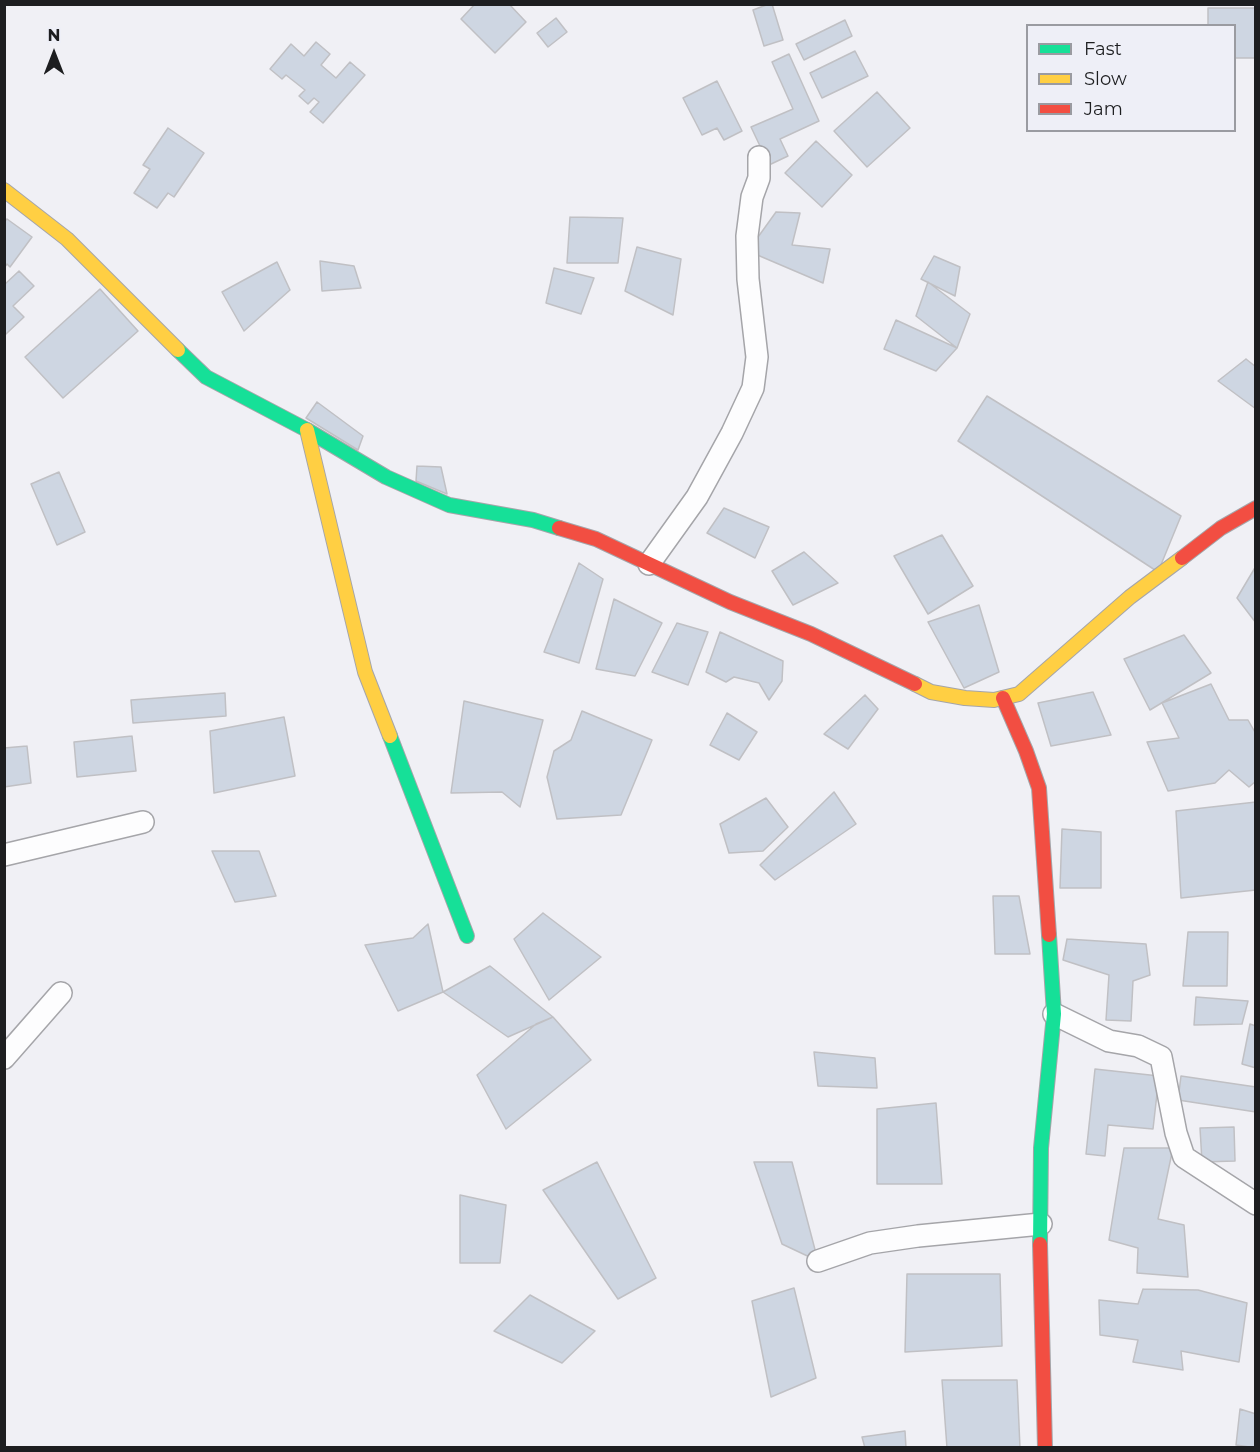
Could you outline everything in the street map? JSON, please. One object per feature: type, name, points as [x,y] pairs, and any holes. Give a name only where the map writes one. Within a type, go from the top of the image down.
[{"type":"street","points":[[649,564],[697,497],[732,433],[753,388],[757,357],[748,279],[747,236],[752,197],[759,178],[759,157]]},
{"type":"street","points":[[4,190],[66,239],[206,377],[307,430],[386,477],[449,505],[533,520],[596,539],[730,602],[810,634],[931,692],[994,700],[1019,694],[1130,597],[1221,528],[1256,508]]},
{"type":"street","points":[[307,430],[364,672],[419,807],[467,936]]},
{"type":"street","points":[[1003,698],[1039,788],[1054,1014],[1041,1148],[1045,1448]]},
{"type":"street","points":[[4,855],[143,822]]},
{"type":"street","points":[[4,1058],[61,993]]},
{"type":"street","points":[[1054,1014],[1109,1041],[1138,1046],[1161,1057],[1176,1133],[1184,1157],[1256,1204]]},
{"type":"street","points":[[818,1261],[870,1243],[1041,1224]]},
{"type":"building","points":[[475,4],[509,4],[526,22],[495,53],[461,19]]},
{"type":"building","points":[[772,4],[783,40],[764,46],[753,10]]},
{"type":"building","points":[[1208,8],[1256,8],[1256,58],[1236,58],[1236,24],[1208,24]]},
{"type":"building","points":[[556,18],[567,32],[548,47],[537,33]]},
{"type":"building","points":[[845,20],[852,36],[804,60],[796,44]]},
{"type":"building","points":[[316,42],[330,54],[321,65],[336,78],[350,62],[365,75],[323,123],[310,112],[319,102],[314,98],[308,104],[299,96],[305,90],[286,75],[282,79],[270,69],[291,44],[304,56]]},
{"type":"building","points":[[855,51],[868,76],[822,98],[810,73]]},
{"type":"building","points":[[789,54],[819,121],[780,139],[788,156],[769,165],[751,127],[793,109],[772,62]]},
{"type":"building","points":[[717,81],[742,131],[724,140],[717,128],[702,135],[683,98]]},
{"type":"building","points":[[877,92],[910,128],[867,167],[834,131]]},
{"type":"building","points":[[168,128],[204,153],[174,197],[168,193],[157,208],[134,193],[150,169],[143,165]]},
{"type":"building","points":[[816,141],[852,175],[822,207],[785,173]]},
{"type":"building","points":[[776,212],[800,213],[792,245],[830,249],[823,283],[748,251]]},
{"type":"building","points":[[570,217],[623,218],[618,263],[567,263]]},
{"type":"building","points":[[7,219],[32,237],[10,267],[7,264],[4,268],[4,222]]},
{"type":"building","points":[[637,247],[681,259],[673,315],[625,291]]},
{"type":"building","points":[[934,256],[960,267],[955,296],[921,279]]},
{"type":"building","points":[[320,261],[354,266],[361,288],[322,291]]},
{"type":"building","points":[[277,262],[290,290],[244,331],[222,292]]},
{"type":"building","points":[[554,268],[594,278],[581,314],[546,303]]},
{"type":"building","points":[[19,271],[34,286],[13,306],[24,317],[6,334],[4,332],[4,285]]},
{"type":"building","points":[[928,282],[970,314],[957,348],[916,316]]},
{"type":"building","points":[[100,289],[138,331],[63,398],[25,357]]},
{"type":"building","points":[[896,320],[957,348],[936,371],[884,349]]},
{"type":"building","points":[[1246,359],[1256,367],[1256,409],[1218,381]]},
{"type":"building","points":[[987,396],[1181,516],[1158,572],[958,441]]},
{"type":"building","points":[[317,402],[363,436],[358,450],[306,418]]},
{"type":"building","points":[[417,466],[441,467],[447,494],[416,481]]},
{"type":"building","points":[[59,472],[85,532],[57,545],[31,484]]},
{"type":"building","points":[[724,508],[769,527],[755,558],[707,533]]},
{"type":"building","points":[[942,535],[973,586],[928,614],[894,556]]},
{"type":"building","points":[[804,552],[838,583],[793,605],[772,571]]},
{"type":"building","points":[[579,563],[603,579],[579,663],[544,652]]},
{"type":"building","points":[[1256,566],[1256,623],[1237,598]]},
{"type":"building","points":[[614,599],[662,623],[635,676],[596,669]]},
{"type":"building","points":[[979,605],[999,672],[964,688],[928,622]]},
{"type":"building","points":[[677,623],[708,632],[688,685],[652,672]]},
{"type":"building","points":[[720,632],[783,661],[782,681],[769,700],[759,683],[734,677],[726,682],[706,672]]},
{"type":"building","points":[[1184,635],[1211,673],[1150,710],[1124,659]]},
{"type":"building","points":[[1211,684],[1229,720],[1248,720],[1256,734],[1256,781],[1249,787],[1229,770],[1215,783],[1168,791],[1147,742],[1179,738],[1162,703]]},
{"type":"building","points":[[1093,692],[1111,735],[1051,746],[1038,703]]},
{"type":"building","points":[[225,693],[226,716],[133,723],[131,700]]},
{"type":"building","points":[[865,695],[878,709],[848,749],[824,734]]},
{"type":"building","points":[[464,701],[543,720],[520,807],[502,792],[451,793]]},
{"type":"building","points":[[582,711],[652,740],[621,815],[557,819],[547,777],[554,751],[571,740]]},
{"type":"building","points":[[727,713],[757,732],[739,760],[710,745]]},
{"type":"building","points":[[284,717],[295,776],[214,793],[210,731]]},
{"type":"building","points":[[132,736],[136,771],[77,777],[74,742]]},
{"type":"building","points":[[27,746],[31,783],[4,787],[4,748]]},
{"type":"building","points":[[834,792],[856,824],[775,880],[760,865]]},
{"type":"building","points":[[766,798],[788,827],[763,851],[729,853],[720,824]]},
{"type":"building","points":[[1256,802],[1256,890],[1181,898],[1176,811]]},
{"type":"building","points":[[1062,829],[1101,832],[1101,888],[1060,888]]},
{"type":"building","points":[[212,851],[259,851],[276,896],[235,902]]},
{"type":"building","points":[[993,896],[1019,896],[1030,954],[995,954]]},
{"type":"building","points":[[543,913],[601,957],[549,1000],[514,939]]},
{"type":"building","points":[[428,924],[443,992],[398,1011],[365,945],[413,938]]},
{"type":"building","points":[[1188,932],[1228,932],[1227,986],[1183,986]]},
{"type":"building","points":[[1067,939],[1146,944],[1150,975],[1133,981],[1131,1021],[1106,1020],[1109,975],[1063,960]]},
{"type":"building","points":[[490,966],[553,1017],[508,1037],[443,992]]},
{"type":"building","points":[[1196,997],[1248,1001],[1242,1024],[1194,1025]]},
{"type":"building","points":[[553,1017],[591,1060],[506,1129],[477,1075],[536,1024]]},
{"type":"building","points":[[1250,1024],[1256,1026],[1256,1068],[1242,1064]]},
{"type":"building","points":[[814,1052],[875,1058],[877,1088],[818,1086]]},
{"type":"building","points":[[1095,1069],[1159,1076],[1153,1129],[1108,1125],[1105,1156],[1086,1154]]},
{"type":"building","points":[[1181,1076],[1256,1087],[1256,1112],[1178,1100]]},
{"type":"building","points":[[936,1103],[942,1184],[877,1184],[877,1109]]},
{"type":"building","points":[[1234,1127],[1235,1161],[1202,1162],[1200,1128]]},
{"type":"building","points":[[1124,1148],[1173,1148],[1158,1219],[1184,1225],[1188,1277],[1137,1273],[1138,1248],[1109,1240]]},
{"type":"building","points":[[597,1162],[656,1278],[618,1299],[543,1190]]},
{"type":"building","points":[[754,1162],[792,1162],[818,1261],[782,1244]]},
{"type":"building","points":[[460,1195],[506,1205],[500,1263],[460,1263]]},
{"type":"building","points":[[907,1274],[1000,1274],[1002,1346],[905,1352]]},
{"type":"building","points":[[794,1288],[816,1378],[771,1397],[752,1301]]},
{"type":"building","points":[[1143,1289],[1198,1290],[1247,1303],[1239,1362],[1181,1351],[1183,1370],[1133,1362],[1138,1340],[1100,1335],[1099,1300],[1138,1304]]},
{"type":"building","points":[[530,1295],[595,1331],[562,1363],[494,1331]]},
{"type":"building","points":[[942,1380],[1017,1380],[1020,1448],[947,1448]]},
{"type":"building","points":[[1240,1409],[1256,1414],[1256,1448],[1236,1445]]},
{"type":"building","points":[[905,1431],[906,1448],[865,1448],[862,1437]]},
{"type":"traffic: fast","points":[[178,350],[206,377],[307,430],[386,477],[449,505],[533,520],[559,528]]},
{"type":"traffic: fast","points":[[390,736],[467,936]]},
{"type":"traffic: fast","points":[[1040,1244],[1041,1148],[1054,1014],[1049,935]]},
{"type":"traffic: slow","points":[[4,190],[67,239],[178,350]]},
{"type":"traffic: slow","points":[[307,430],[365,672],[390,736]]},
{"type":"traffic: slow","points":[[915,684],[931,692],[965,698],[994,700],[1019,694],[1130,597],[1182,558]]},
{"type":"traffic: jam","points":[[1182,558],[1221,528],[1256,508]]},
{"type":"traffic: jam","points":[[559,528],[596,539],[730,602],[811,634],[915,684]]},
{"type":"traffic: jam","points":[[1003,698],[1039,788],[1049,935]]},
{"type":"traffic: jam","points":[[1040,1244],[1045,1448]]}]
